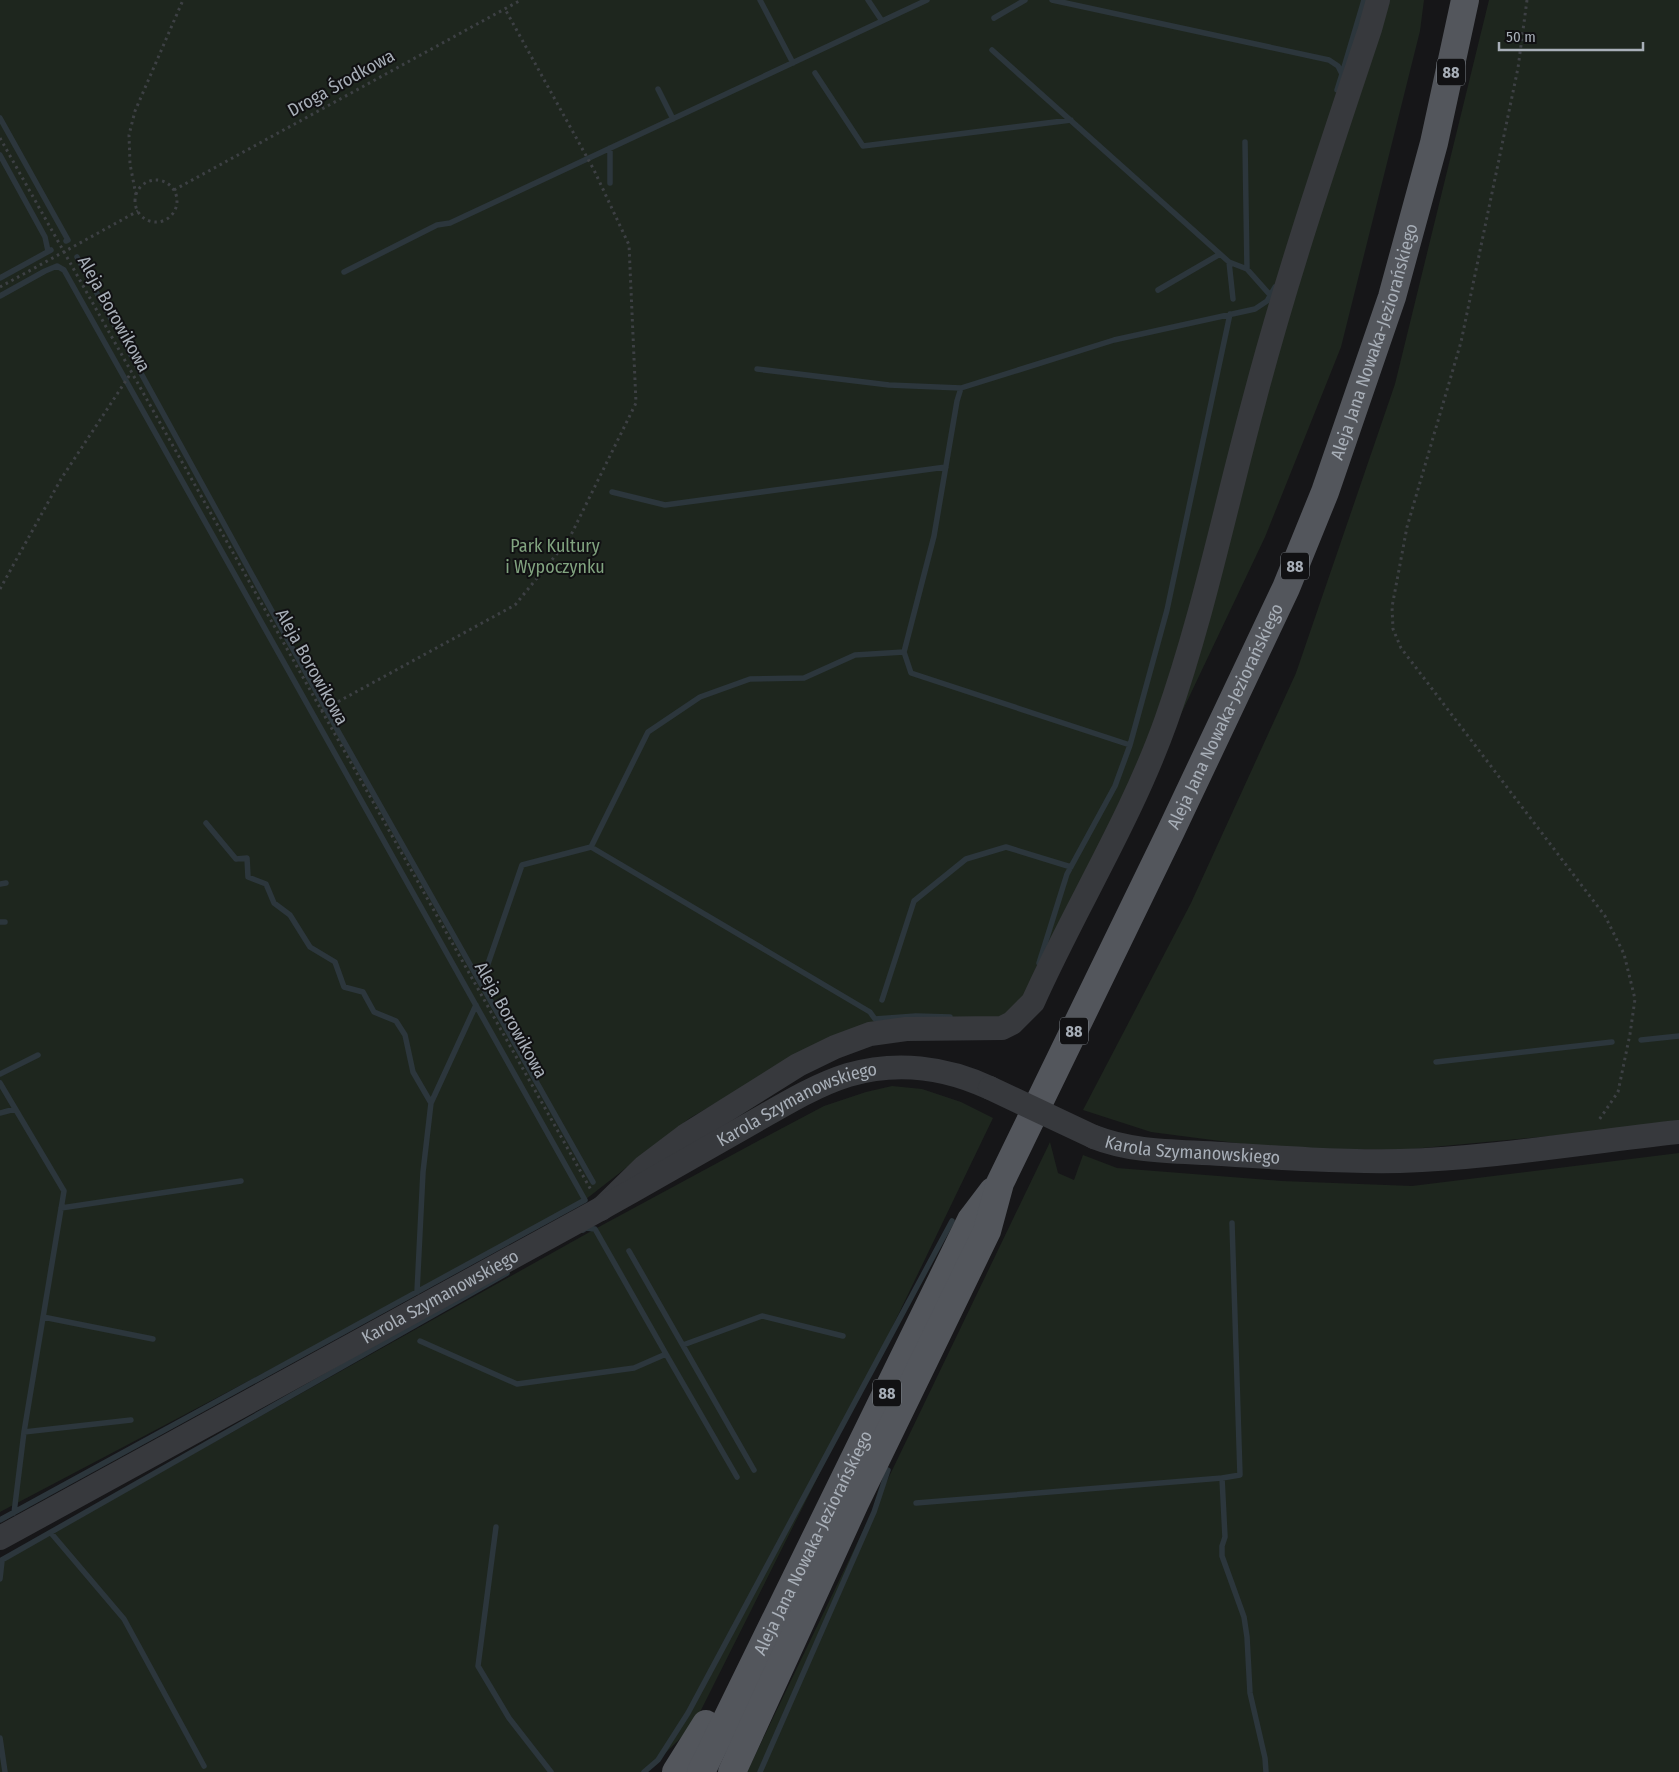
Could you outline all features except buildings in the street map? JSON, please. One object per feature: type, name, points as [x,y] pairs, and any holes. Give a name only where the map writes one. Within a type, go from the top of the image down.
[{"type":"main road","name":"Aleja Jana Nowaka-Jeziorańskiego","points":[[732,1772],[855,1503],[987,1231],[1000,1183],[1170,833],[1286,588],[1325,492],[1369,368],[1398,277],[1434,143],[1465,0]]},
{"type":"main road","name":"Aleja Jana Nowaka-Jeziorańskiego","points":[[701,1772],[971,1220],[1000,1183]]},
{"type":"main road","points":[[676,1772],[724,1694],[782,1607]]},
{"type":"street","points":[[601,1208],[644,1167],[685,1136],[798,1065],[870,1034],[906,1029],[1002,1028],[1012,1023],[1033,1002],[1118,832],[1166,722],[1213,563],[1254,399],[1301,236],[1378,0]]},
{"type":"street","name":"Karola Szymanowskiego","points":[[0,1538],[601,1208],[807,1092],[849,1075],[869,1070],[893,1068],[930,1069],[952,1073],[971,1079],[1094,1137],[1108,1142],[1140,1148],[1353,1161],[1451,1158],[1679,1132]]},
{"type":"path","points":[[136,195],[146,182],[162,180],[169,184],[177,198],[173,214],[158,222],[150,221],[138,211],[130,164],[129,135],[135,111],[183,0]]},
{"type":"path","name":"Droga Środkowa","points":[[174,190],[521,0]]},
{"type":"path","points":[[1527,0],[1518,68],[1461,342],[1407,527],[1392,607],[1393,629],[1406,655],[1605,916],[1624,954],[1635,999],[1618,1092],[1583,1144]]},
{"type":"path","points":[[321,711],[515,605],[569,539],[636,403],[629,245],[594,170],[504,9]]},
{"type":"path","name":"Aleja Borowikowa","points":[[0,138],[601,1208]]},
{"type":"path","points":[[0,287],[138,211]]},
{"type":"path","points":[[0,589],[61,478],[132,373]]},
{"type":"green space","name":"Park Kultury i Wypoczynku","points":[[0,0],[1424,0],[1420,31],[1341,347],[1265,537],[1144,792],[1033,1018],[801,1054],[690,1118],[581,1203],[417,1292],[0,1512]]},
{"type":"green space","points":[[1489,0],[1679,0],[1679,1124],[1401,1150],[1273,1148],[1151,1132],[1083,1110],[1191,903],[1296,673],[1395,384]]},
{"type":"green space","points":[[892,1086],[922,1089],[961,1102],[993,1118],[873,1367],[693,1726],[646,1772],[0,1772],[0,1562],[595,1229],[773,1133],[824,1106],[866,1092]]},
{"type":"green space","points":[[1050,1142],[1058,1173],[1074,1180],[1083,1155],[1117,1168],[1282,1181],[1412,1186],[1679,1153],[1679,1772],[747,1772]]},
{"type":"waterway","points":[[760,0],[793,63]]},
{"type":"waterway","points":[[868,0],[882,21]]},
{"type":"waterway","points":[[344,272],[437,225],[450,223],[927,0]]},
{"type":"waterway","points":[[994,18],[1025,0]]},
{"type":"waterway","points":[[1052,0],[1329,60],[1338,66],[1342,74],[1337,90]]},
{"type":"waterway","points":[[1342,74],[1364,0]]},
{"type":"waterway","points":[[992,50],[1229,262],[1247,269],[1270,295]]},
{"type":"waterway","points":[[815,73],[863,146],[1071,120]]},
{"type":"waterway","points":[[658,89],[673,119]]},
{"type":"waterway","points":[[0,118],[68,240],[66,241]]},
{"type":"waterway","points":[[1245,142],[1247,269]]},
{"type":"waterway","points":[[610,148],[610,183]]},
{"type":"waterway","points":[[0,155],[45,237],[48,251]]},
{"type":"waterway","points":[[0,278],[51,250]]},
{"type":"waterway","points":[[1158,290],[1220,254]]},
{"type":"waterway","points":[[77,257],[338,731],[593,1182]]},
{"type":"waterway","points":[[1229,262],[1233,299]]},
{"type":"waterway","points":[[0,296],[57,266],[64,270],[585,1200],[0,1520]]},
{"type":"waterway","points":[[1130,745],[911,673],[904,652],[934,536],[957,401],[961,388],[1114,340],[1255,309],[1267,301],[1275,287]]},
{"type":"waterway","points":[[1039,963],[1067,874],[1115,786],[1130,745],[1167,610],[1230,314]]},
{"type":"waterway","points":[[757,369],[889,385],[961,388]]},
{"type":"waterway","points":[[612,492],[665,505],[946,467]]},
{"type":"waterway","points":[[591,847],[648,732],[700,697],[750,679],[804,678],[855,655],[904,652]]},
{"type":"waterway","points":[[206,823],[236,859],[247,858],[248,877],[266,884],[274,903],[290,915],[310,947],[335,962],[344,987],[363,992],[374,1012],[396,1021],[405,1035],[413,1072],[431,1103],[423,1172],[417,1292]]},
{"type":"waterway","points":[[481,984],[522,865],[591,847],[870,1012],[875,1019],[916,1016],[950,1017]]},
{"type":"waterway","points":[[882,1000],[914,901],[966,859],[1006,847],[1071,867]]},
{"type":"waterway","points":[[0,884],[6,883]]},
{"type":"waterway","points":[[0,922],[5,922]]},
{"type":"waterway","points":[[431,1103],[476,1005]]},
{"type":"waterway","points":[[1641,1040],[1679,1036]]},
{"type":"waterway","points":[[1436,1062],[1612,1042]]},
{"type":"waterway","points":[[0,1074],[38,1055]]},
{"type":"waterway","points":[[0,1083],[64,1191],[24,1432],[14,1513]]},
{"type":"waterway","points":[[0,1113],[15,1109]]},
{"type":"waterway","points":[[61,1208],[241,1181]]},
{"type":"waterway","points":[[644,1772],[658,1760],[688,1713],[952,1221]]},
{"type":"waterway","points":[[1232,1223],[1240,1475],[1222,1478],[1225,1537],[1222,1546],[1222,1556],[1244,1617],[1250,1693],[1265,1758],[1266,1772]]},
{"type":"waterway","points":[[420,1341],[517,1384],[634,1368],[666,1354],[595,1229],[586,1228],[583,1230]]},
{"type":"waterway","points":[[629,1251],[754,1470]]},
{"type":"waterway","points":[[0,1561],[507,1273]]},
{"type":"waterway","points":[[683,1345],[762,1316],[843,1336]]},
{"type":"waterway","points":[[43,1317],[153,1339]]},
{"type":"waterway","points":[[666,1354],[737,1477]]},
{"type":"waterway","points":[[24,1432],[131,1420]]},
{"type":"waterway","points":[[760,1772],[874,1512],[888,1470]]},
{"type":"waterway","points":[[916,1503],[1222,1478]]},
{"type":"waterway","points":[[496,1527],[478,1666],[509,1718],[551,1772]]},
{"type":"waterway","points":[[51,1533],[124,1619],[204,1766]]},
{"type":"waterway","points":[[0,1579],[2,1561]]},
{"type":"waterway","points":[[0,1738],[5,1772]]}]
